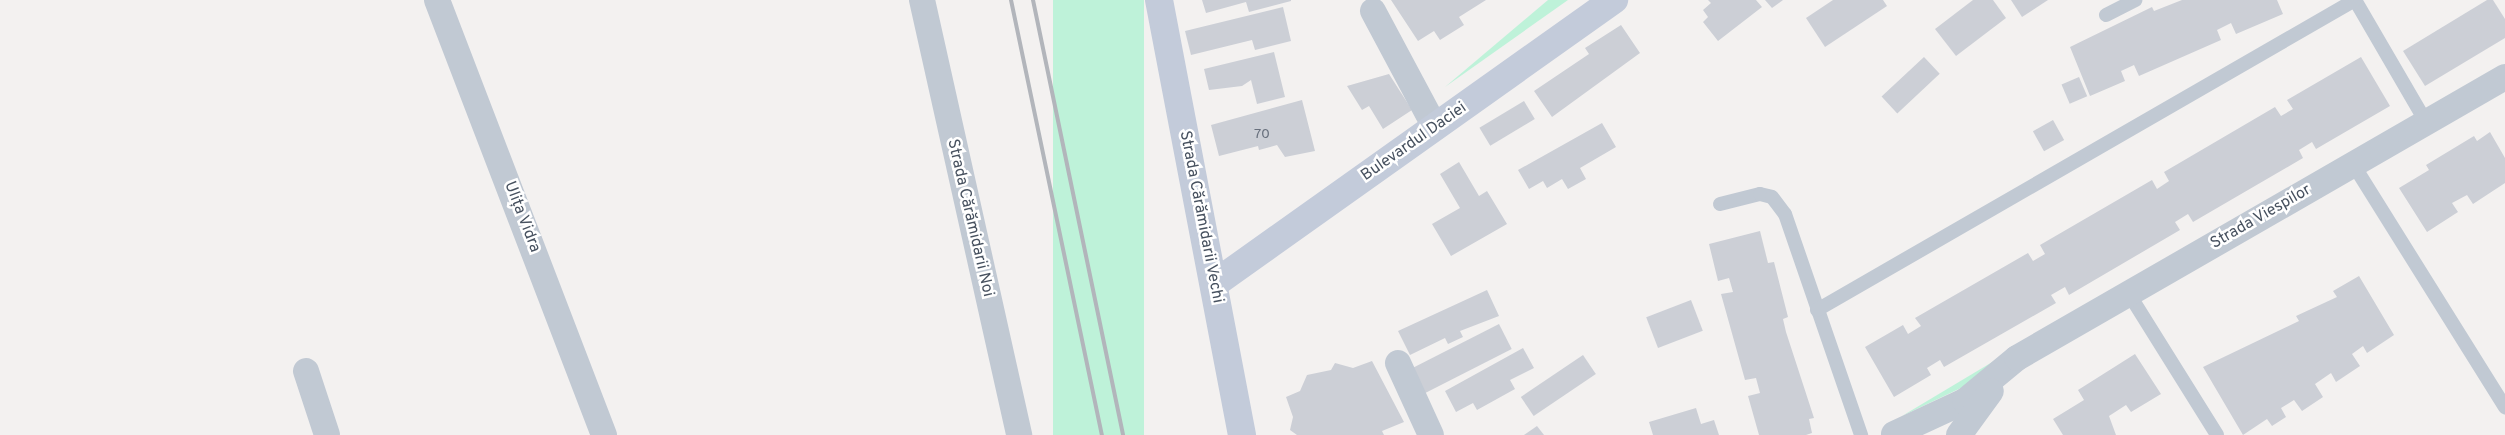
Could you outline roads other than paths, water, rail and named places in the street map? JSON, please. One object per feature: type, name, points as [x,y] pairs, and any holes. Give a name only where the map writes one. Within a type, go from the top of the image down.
[{"type":"street","name":"Ulița Vidra","points":[[437,0],[604,435]]},
{"type":"street","name":"Strada Cărămidarii Noi","points":[[922,0],[1019,435]]},
{"type":"street","name":"Strada Cărămidarii Vechi","points":[[1158,0],[1242,435]]},
{"type":"street","name":"Bulevardul Daciei","points":[[1214,284],[1614,0]]},
{"type":"street","points":[[1374,11],[1435,127]]},
{"type":"street","name":"Strada Viespilor","points":[[1899,435],[1965,401],[2017,358],[2505,77]]},
{"type":"street","name":"Strada Viespilor","points":[[1959,435],[2017,358]]},
{"type":"street","points":[[1398,363],[1431,435]]},
{"type":"street","points":[[306,371],[327,435]]},
{"type":"lane","points":[[2106,15],[2136,0]]},
{"type":"lane","points":[[1817,310],[2355,0],[2426,122]]},
{"type":"lane","points":[[2354,164],[2505,407]]},
{"type":"lane","points":[[1720,204],[1760,194],[1779,204],[1861,435]]},
{"type":"lane","points":[[2129,294],[2217,435]]},
{"type":"railway","points":[[1011,0],[1102,435]]},
{"type":"railway","points":[[1033,0],[1123,435]]}]
